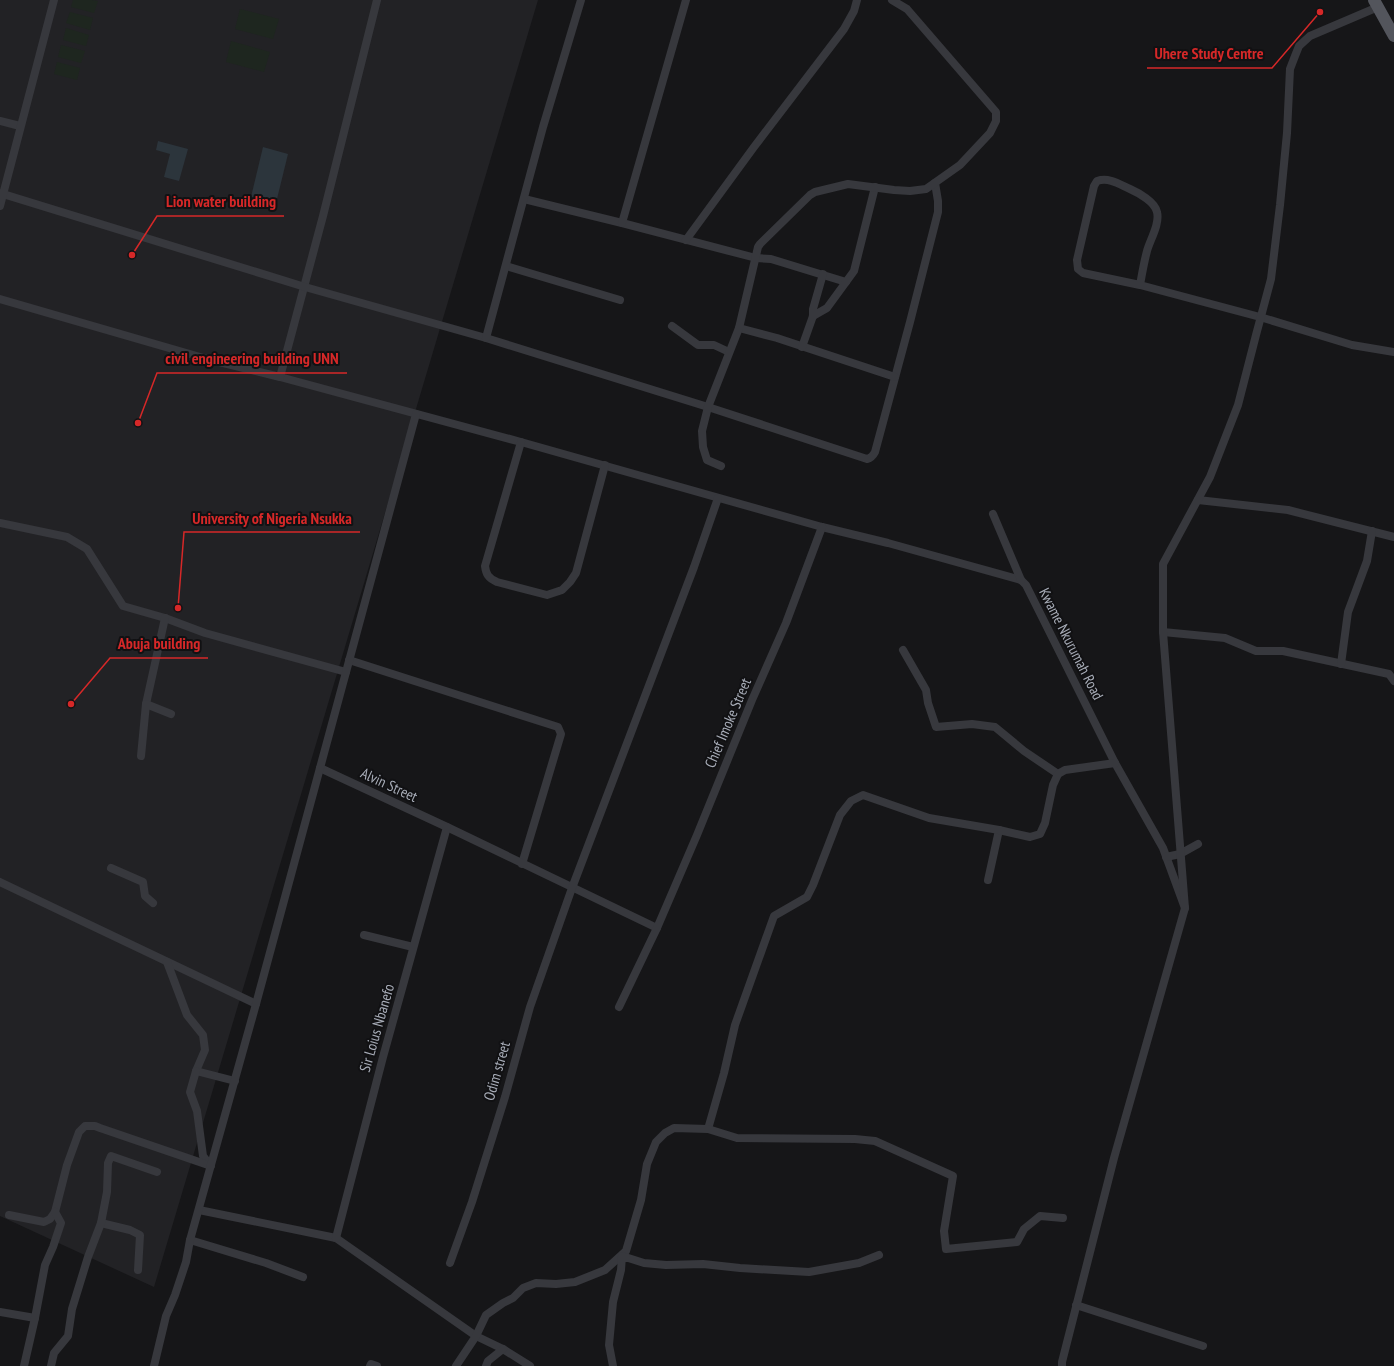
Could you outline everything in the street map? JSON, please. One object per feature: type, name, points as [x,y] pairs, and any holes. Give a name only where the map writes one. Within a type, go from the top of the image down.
[{"type":"main road","points":[[1376,4],[1394,36]]},
{"type":"street","points":[[0,206],[2,193],[54,0]]},
{"type":"street","points":[[280,377],[305,287],[377,0]]},
{"type":"street","points":[[486,338],[545,120],[581,0]]},
{"type":"street","points":[[622,222],[686,0]]},
{"type":"street","points":[[686,240],[754,147],[844,29],[854,11],[857,0]]},
{"type":"street","points":[[721,466],[707,460],[703,447],[702,431],[708,406],[739,328],[760,244],[810,195],[815,192],[848,184],[910,191],[926,189],[960,165],[990,133],[996,121],[996,112],[907,9],[892,0]]},
{"type":"street","points":[[1062,1366],[1076,1305],[1114,1158],[1185,908],[1163,632],[1163,564],[1210,477],[1238,405],[1272,272],[1282,191],[1290,69],[1300,46],[1310,36],[1376,4]]},
{"type":"street","points":[[0,121],[20,126]]},
{"type":"street","points":[[1140,285],[1147,250],[1158,220],[1156,208],[1148,200],[1134,191],[1104,179],[1097,181],[1094,186],[1077,260],[1078,269],[1083,273],[1140,285],[1260,317],[1352,345],[1394,352]]},
{"type":"street","points":[[2,193],[305,287],[486,338],[708,406],[866,459],[870,458],[875,452],[938,212],[935,183]]},
{"type":"street","points":[[813,316],[828,308],[854,271],[875,187]]},
{"type":"street","points":[[524,199],[622,222],[756,258],[771,259],[846,282]]},
{"type":"street","points":[[506,266],[620,300]]},
{"type":"street","points":[[802,347],[813,316],[813,309],[823,274]]},
{"type":"street","name":"Kwame Nkurumah Road","points":[[0,299],[207,359],[280,377],[521,442],[822,527],[888,543],[1021,580],[1026,584],[1115,763],[1163,848],[1185,908]]},
{"type":"street","points":[[672,326],[698,345],[714,345],[730,352]]},
{"type":"street","points":[[739,328],[777,338],[895,377]]},
{"type":"street","points":[[154,1366],[166,1316],[186,1262],[198,1210],[235,1081],[416,414]]},
{"type":"street","points":[[521,442],[485,566],[486,574],[491,580],[497,582],[547,594],[562,590],[570,582],[576,572],[605,465]]},
{"type":"street","name":"Odim street","points":[[450,1262],[472,1202],[505,1097],[530,1007],[572,888],[694,567],[718,498]]},
{"type":"street","points":[[1198,500],[1288,510],[1394,537]]},
{"type":"street","points":[[994,514],[1021,580]]},
{"type":"street","points":[[0,523],[66,537],[88,549],[123,606],[165,618],[206,633],[346,672]]},
{"type":"street","name":"Chief Imoke Street","points":[[619,1007],[657,928],[697,835],[752,700],[786,622],[822,527]]},
{"type":"street","points":[[1341,664],[1348,612],[1367,561],[1372,532]]},
{"type":"street","points":[[141,756],[146,704],[165,618]]},
{"type":"street","points":[[1163,632],[1225,638],[1256,651],[1283,651],[1389,674],[1394,681]]},
{"type":"street","points":[[903,650],[926,690],[928,703],[936,727],[972,724],[995,727],[1024,751],[1058,774]]},
{"type":"street","points":[[350,660],[558,727],[561,734],[522,864]]},
{"type":"street","points":[[146,704],[171,714]]},
{"type":"street","points":[[708,1129],[724,1073],[735,1025],[774,916],[807,897],[840,815],[851,801],[863,795],[929,818],[1030,837],[1040,834],[1045,823],[1053,785],[1058,774],[1065,770],[1115,763]]},
{"type":"street","name":"Alvin Street","points":[[320,768],[657,928]]},
{"type":"street","name":"Sir Loius Nbanefo","points":[[336,1238],[381,1064],[447,827]]},
{"type":"street","points":[[988,880],[999,830]]},
{"type":"street","points":[[1166,857],[1180,854],[1198,844]]},
{"type":"street","points":[[111,868],[142,882],[145,896],[153,903]]},
{"type":"street","points":[[0,882],[256,1004]]},
{"type":"street","points":[[364,934],[413,947]]},
{"type":"street","points":[[167,962],[187,1015],[203,1035],[205,1050],[196,1071],[190,1092],[197,1111],[203,1156],[211,1166]]},
{"type":"street","points":[[196,1071],[235,1081]]},
{"type":"street","points":[[9,1215],[44,1222],[50,1219],[55,1212],[67,1165],[79,1132],[86,1126],[95,1126],[211,1166]]},
{"type":"street","points":[[456,1366],[476,1336],[486,1315],[513,1298],[524,1288],[536,1283],[556,1284],[575,1282],[605,1270],[626,1252],[641,1200],[647,1164],[656,1142],[665,1133],[674,1128],[708,1129],[736,1138],[855,1139],[875,1141],[953,1176],[944,1231],[946,1249],[1017,1242],[1024,1229],[1040,1216],[1063,1218]]},
{"type":"street","points":[[51,1366],[54,1353],[68,1336],[72,1309],[88,1257],[102,1223],[107,1192],[108,1163],[111,1156],[157,1172]]},
{"type":"street","points":[[198,1210],[336,1238],[476,1336],[503,1349],[530,1366]]},
{"type":"street","points":[[24,1366],[45,1265],[53,1247],[60,1223],[55,1212]]},
{"type":"street","points":[[102,1223],[130,1230],[140,1235],[138,1270]]},
{"type":"street","points":[[190,1240],[266,1263],[303,1277]]},
{"type":"street","points":[[622,1256],[644,1263],[666,1265],[703,1264],[740,1268],[809,1272],[859,1263],[879,1255]]},
{"type":"street","points":[[613,1366],[609,1345],[613,1302],[621,1270],[622,1256]]},
{"type":"street","points":[[1076,1305],[1203,1346]]},
{"type":"street","points":[[0,1312],[35,1318]]},
{"type":"street","points":[[486,1366],[488,1361],[503,1349]]},
{"type":"street","points":[[370,1366],[371,1364],[377,1366]]},
{"type":"shaded area","points":[[0,0],[538,0],[154,1287],[0,1216]]},
{"type":"shaded area","points":[[73,0],[98,1],[94,13],[71,7]]},
{"type":"shaded area","points":[[240,9],[279,19],[273,39],[235,29]]},
{"type":"shaded area","points":[[70,12],[93,18],[90,30],[66,23]]},
{"type":"shaded area","points":[[66,28],[89,35],[86,46],[63,40]]},
{"type":"shaded area","points":[[231,41],[270,52],[264,72],[226,62]]},
{"type":"shaded area","points":[[61,45],[85,51],[81,63],[58,57]]},
{"type":"shaded area","points":[[57,62],[80,68],[77,80],[54,74]]},
{"type":"shaded area","points":[[158,141],[188,149],[179,181],[164,177],[170,154],[156,150]]},
{"type":"shaded area","points":[[263,147],[288,154],[276,203],[251,197]]},
{"type":"place","name":"Uhere Study Centre","points":[[1320,12]]},
{"type":"place","name":"Lion water building","points":[[132,255]]},
{"type":"place","name":"civil engineering building UNN","points":[[138,423]]},
{"type":"place","name":"University of Nigeria Nsukka","points":[[178,608]]},
{"type":"place","name":"Abuja building","points":[[71,704]]}]
